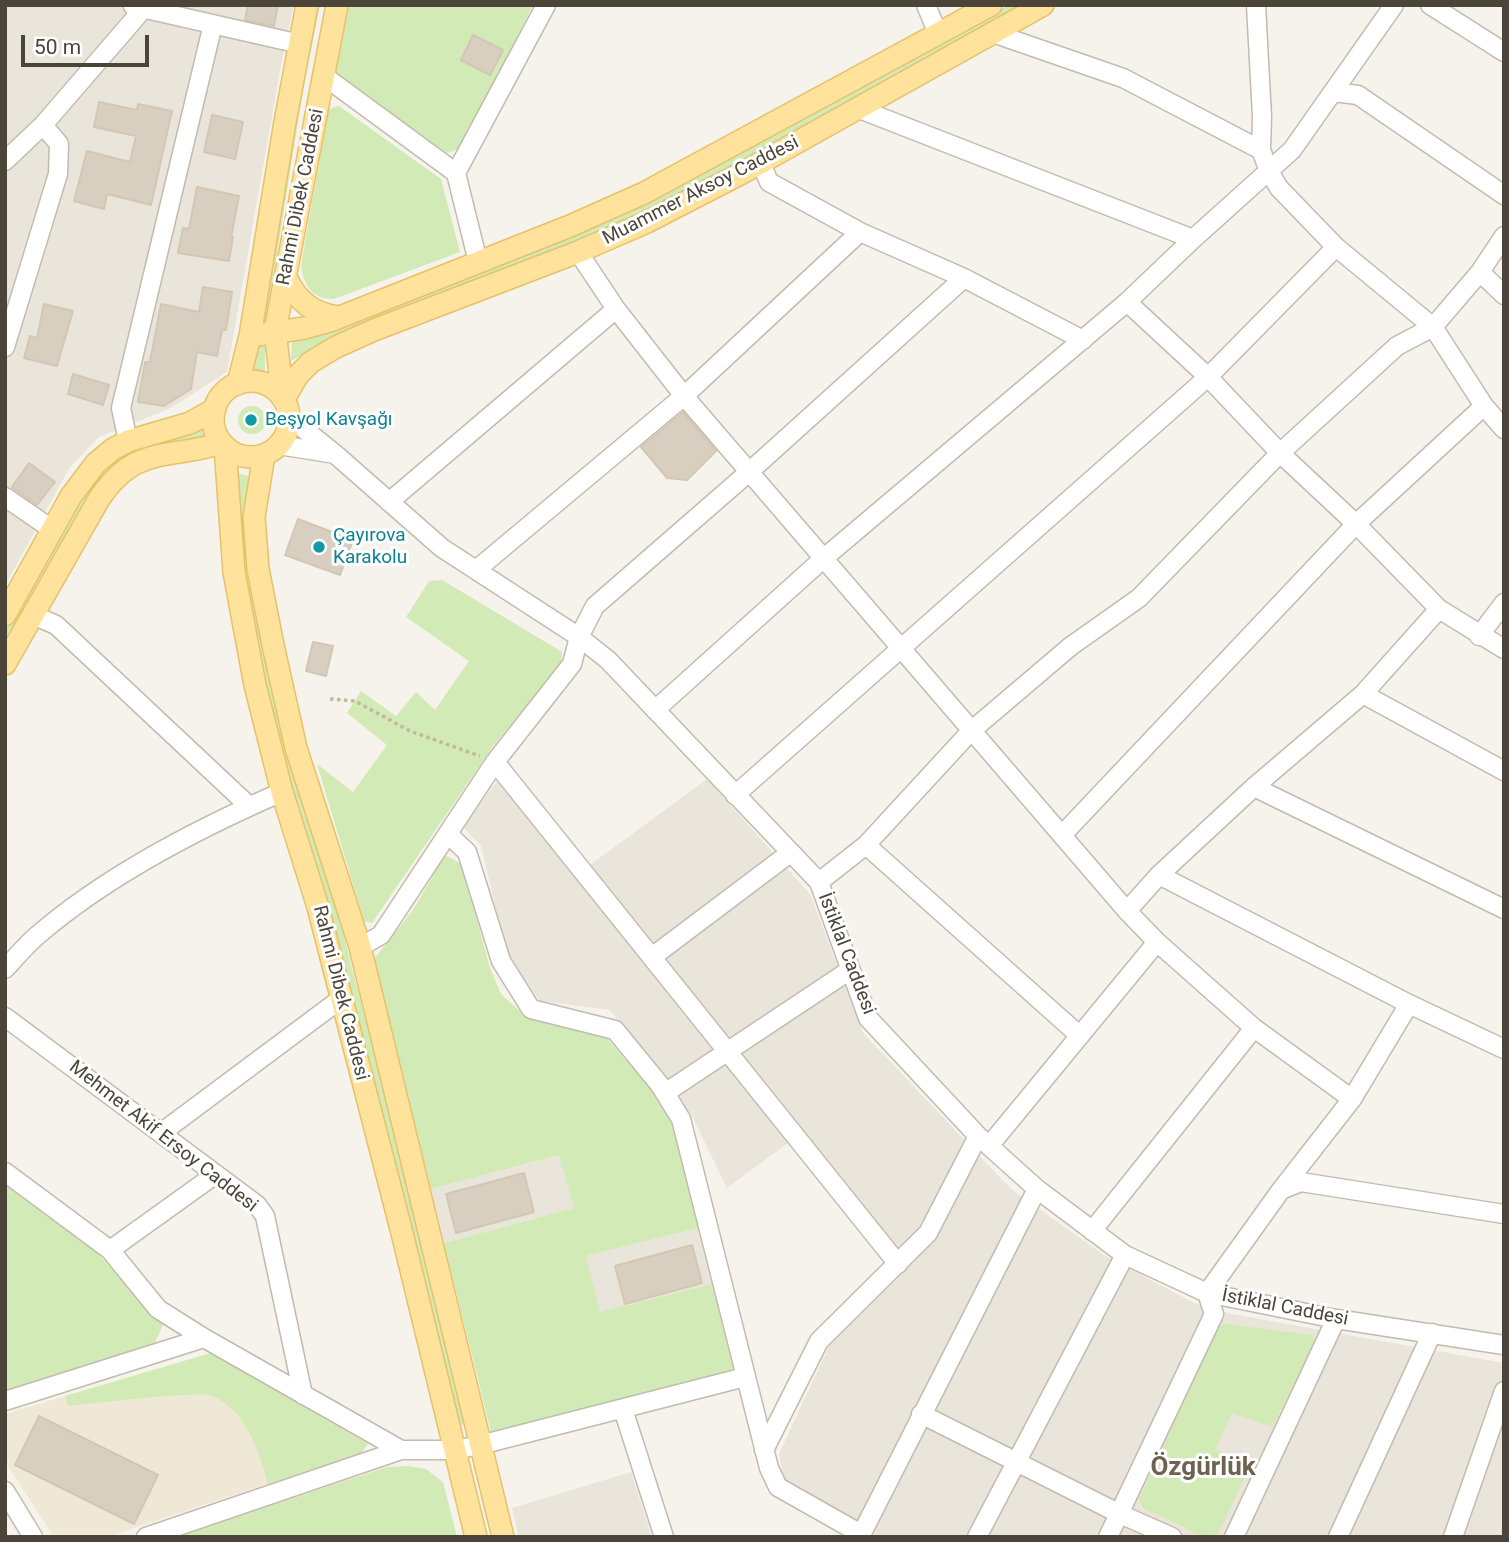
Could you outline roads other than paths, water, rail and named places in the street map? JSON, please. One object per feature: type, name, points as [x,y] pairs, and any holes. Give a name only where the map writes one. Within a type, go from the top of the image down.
[{"type":"main road","name":"Rahmi Dibek Caddesi","points":[[239,384],[250,336],[307,5]]},
{"type":"main road","name":"Rahmi Dibek Caddesi","points":[[337,5],[275,331],[288,429],[271,450],[256,494],[254,517],[258,569],[296,748],[360,947],[502,1537]]},
{"type":"main road","points":[[250,336],[317,326],[644,193],[990,5]]},
{"type":"main road","name":"Muammer Aksoy Caddesi","points":[[283,402],[298,375],[311,362],[336,347],[373,330],[578,252],[690,201],[1043,5]]},
{"type":"main road","points":[[286,277],[292,291],[304,304],[326,316],[340,317]]},
{"type":"main road","points":[[5,615],[84,478],[113,449],[128,441],[190,423],[215,409],[222,395],[239,384],[255,381],[283,402]]},
{"type":"main road","name":"Rahmi Dibek Caddesi","points":[[215,409],[216,433],[224,445],[238,605],[255,685],[282,792],[318,907],[342,998],[476,1537]]},
{"type":"main road","points":[[5,664],[99,499],[129,466],[159,454],[224,445],[243,456],[271,450]]},
{"type":"street","points":[[456,173],[546,5]]},
{"type":"street","points":[[926,5],[938,34]]},
{"type":"street","points":[[1256,5],[1262,117],[1261,150],[1269,172],[1279,188],[1336,247],[1433,327],[1484,406],[1504,429]]},
{"type":"street","points":[[655,710],[824,558],[1128,302],[1193,239],[1269,172],[1292,150],[1394,5]]},
{"type":"street","points":[[1430,5],[1504,52]]},
{"type":"street","points":[[5,162],[43,125],[138,7],[300,44]]},
{"type":"street","points":[[128,441],[121,408],[213,24]]},
{"type":"street","points":[[993,33],[1123,78],[1261,150]]},
{"type":"street","points":[[324,76],[456,173],[478,262]]},
{"type":"street","points":[[1333,92],[1358,95],[1504,195]]},
{"type":"street","points":[[858,108],[1193,239]]},
{"type":"street","points":[[5,347],[58,174],[59,144],[43,125]]},
{"type":"street","points":[[761,163],[769,182],[860,232],[964,278],[1083,340]]},
{"type":"street","points":[[476,570],[684,396],[860,232]]},
{"type":"street","points":[[819,882],[866,845],[971,731],[1071,646],[1139,598],[1280,453],[1397,346],[1433,327],[1480,272],[1504,236]]},
{"type":"street","points":[[735,794],[1208,377],[1336,247]]},
{"type":"street","points":[[578,252],[616,309],[684,396],[1127,911],[1157,942],[1254,1028],[1352,1099]]},
{"type":"street","points":[[1480,272],[1504,295]]},
{"type":"street","points":[[360,947],[381,935],[495,762],[572,664],[579,637],[595,606],[749,472],[964,278]]},
{"type":"street","points":[[1128,302],[1208,377],[1280,453],[1356,524],[1439,609],[1504,649]]},
{"type":"street","points":[[389,502],[616,309]]},
{"type":"street","name":"İstiklal Caddesi","points":[[283,402],[335,454],[442,548],[579,637],[608,660],[819,882],[868,1018],[984,1141],[1037,1189],[1125,1255],[1207,1293],[1336,1319],[1504,1345]]},
{"type":"street","points":[[1062,835],[1356,524],[1484,406]]},
{"type":"street","points":[[271,450],[335,454]]},
{"type":"street","points":[[5,498],[52,530]]},
{"type":"street","points":[[1479,636],[1504,603]]},
{"type":"street","points":[[1127,911],[1254,787],[1363,694],[1439,609]]},
{"type":"street","points":[[33,615],[56,625],[249,806]]},
{"type":"street","points":[[1363,694],[1504,771]]},
{"type":"street","points":[[495,762],[898,1264]]},
{"type":"street","points":[[1254,787],[1504,909]]},
{"type":"street","points":[[5,969],[38,935],[78,904],[170,847],[282,792]]},
{"type":"street","points":[[447,834],[467,852],[501,961],[531,1009],[615,1030],[665,1093],[681,1119],[764,1450],[778,1487],[861,1535],[1037,1189]]},
{"type":"street","points":[[866,845],[1080,1037]]},
{"type":"street","points":[[652,957],[790,853]]},
{"type":"street","points":[[1160,876],[1409,1004],[1504,1049]]},
{"type":"street","points":[[764,1450],[819,1341],[928,1233],[984,1141],[1080,1037],[1157,942]]},
{"type":"street","points":[[665,1093],[849,970]]},
{"type":"street","points":[[161,1133],[342,998]]},
{"type":"street","points":[[1108,1537],[1214,1314],[1207,1293],[1352,1099],[1409,1004]]},
{"type":"street","name":"Mehmet Akif Ersoy Caddesi","points":[[5,1017],[257,1205],[265,1216],[303,1395]]},
{"type":"street","points":[[1092,1231],[1254,1028]]},
{"type":"street","points":[[5,1171],[110,1250],[158,1309],[401,1450]]},
{"type":"street","points":[[110,1250],[216,1174]]},
{"type":"street","points":[[1281,1191],[1301,1182],[1504,1214]]},
{"type":"street","points":[[977,1537],[1125,1255]]},
{"type":"street","points":[[1234,1537],[1336,1319]]},
{"type":"street","points":[[1338,1537],[1432,1333]]},
{"type":"street","points":[[5,1401],[204,1338]]},
{"type":"street","points":[[146,1537],[401,1450],[454,1450],[480,1446],[745,1377]]},
{"type":"street","points":[[1452,1537],[1504,1391]]},
{"type":"street","points":[[624,1409],[664,1537]]},
{"type":"street","points":[[921,1414],[1120,1514],[1172,1537]]},
{"type":"street","points":[[5,1491],[33,1537]]},
{"type":"place","name":"Beşyol Kavşağı","points":[[251,420]]},
{"type":"place","name":"Çayırova Karakolu","points":[[319,547]]},
{"type":"district","name":"Özgürlük","points":[[1203,1468]]}]
